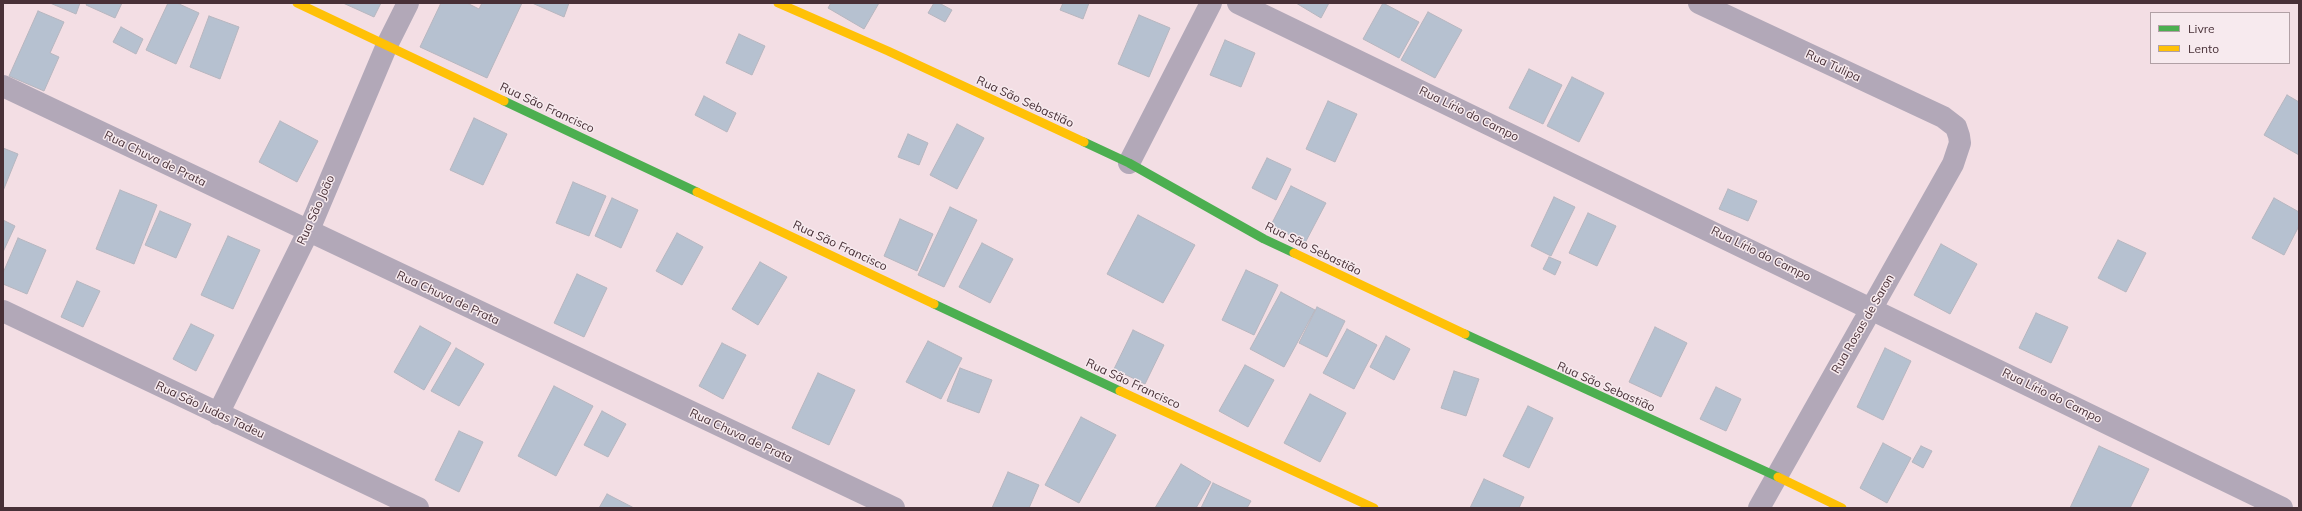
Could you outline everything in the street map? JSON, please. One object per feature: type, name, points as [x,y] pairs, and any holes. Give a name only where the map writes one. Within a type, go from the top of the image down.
[{"type":"street","name":"Rua São Francisco","points":[[297,3],[1022,346],[1374,508]]},
{"type":"street","name":"Rua São João","points":[[218,414],[308,232],[387,45],[408,3]]},
{"type":"street","name":"Rua São Sebastião","points":[[778,3],[888,51],[1129,164],[1271,242],[1552,376],[1775,476],[1842,508]]},
{"type":"street","points":[[1129,164],[1211,3]]},
{"type":"street","name":"Rua Lírio do Campo","points":[[1238,3],[1873,308],[2282,508]]},
{"type":"street","name":"Rua Tulipa","points":[[1699,3],[1943,117],[1956,127],[1959,136]]},
{"type":"street","name":"Rua Chuva de Prata","points":[[3,86],[308,232],[894,508]]},
{"type":"street","name":"Rua Rosas de Saron","points":[[1759,508],[1775,476],[1873,308],[1953,164],[1960,143],[1959,136]]},
{"type":"street","name":"Rua São Judas Tadeu","points":[[3,311],[418,508]]},
{"type":"building","points":[[50,3],[80,3],[76,14]]},
{"type":"building","points":[[87,3],[122,3],[115,18],[86,5]]},
{"type":"building","points":[[168,3],[177,3],[199,13],[176,64],[146,50]]},
{"type":"building","points":[[343,3],[381,3],[374,17]]},
{"type":"building","points":[[441,3],[467,3],[479,9],[482,3],[522,3],[487,78],[420,47]]},
{"type":"building","points":[[532,3],[569,3],[564,17]]},
{"type":"building","points":[[831,3],[879,3],[864,29],[828,8]]},
{"type":"building","points":[[934,3],[939,3],[952,10],[945,22],[928,13]]},
{"type":"building","points":[[1063,3],[1089,3],[1083,19],[1060,10]]},
{"type":"building","points":[[1296,3],[1329,3],[1321,18]]},
{"type":"building","points":[[1383,3],[1419,22],[1399,58],[1363,39]]},
{"type":"building","points":[[38,11],[64,22],[50,53],[59,57],[44,91],[9,76]]},
{"type":"building","points":[[1428,12],[1462,30],[1435,78],[1401,60]]},
{"type":"building","points":[[1139,15],[1170,28],[1149,77],[1118,64]]},
{"type":"building","points":[[209,16],[239,27],[220,79],[190,67]]},
{"type":"building","points":[[121,27],[143,39],[136,54],[113,42]]},
{"type":"building","points":[[739,34],[765,46],[752,75],[726,63]]},
{"type":"building","points":[[1225,40],[1255,53],[1241,87],[1210,75]]},
{"type":"building","points":[[1529,69],[1562,85],[1543,124],[1509,108]]},
{"type":"building","points":[[1572,77],[1604,93],[1579,142],[1547,126]]},
{"type":"building","points":[[2287,95],[2299,102],[2299,155],[2264,135]]},
{"type":"building","points":[[704,96],[736,113],[727,132],[695,115]]},
{"type":"building","points":[[1328,101],[1357,114],[1335,162],[1306,149]]},
{"type":"building","points":[[474,118],[507,134],[483,185],[450,170]]},
{"type":"building","points":[[280,121],[318,141],[297,182],[259,162]]},
{"type":"building","points":[[957,124],[984,138],[957,189],[930,175]]},
{"type":"building","points":[[908,134],[928,143],[919,165],[898,157]]},
{"type":"building","points":[[3,148],[18,154],[3,191]]},
{"type":"building","points":[[1267,158],[1291,169],[1276,200],[1252,188]]},
{"type":"building","points":[[573,182],[606,196],[589,236],[556,223]]},
{"type":"building","points":[[1291,186],[1326,203],[1305,243],[1271,225]]},
{"type":"building","points":[[1728,189],[1757,201],[1748,221],[1719,209]]},
{"type":"building","points":[[120,190],[157,205],[134,264],[96,249]]},
{"type":"building","points":[[1554,197],[1575,207],[1551,256],[1531,246]]},
{"type":"building","points":[[612,198],[638,210],[621,248],[595,236]]},
{"type":"building","points":[[2274,198],[2299,212],[2299,226],[2284,255],[2252,238]]},
{"type":"building","points":[[950,207],[977,220],[944,287],[918,275]]},
{"type":"building","points":[[160,211],[191,224],[176,258],[145,245]]},
{"type":"building","points":[[1588,213],[1616,226],[1597,266],[1569,253]]},
{"type":"building","points":[[1138,215],[1195,245],[1163,303],[1107,274]]},
{"type":"building","points":[[900,219],[933,234],[917,271],[884,256]]},
{"type":"building","points":[[3,220],[15,226],[3,252]]},
{"type":"building","points":[[677,233],[703,247],[682,285],[656,271]]},
{"type":"building","points":[[228,236],[260,250],[233,309],[201,295]]},
{"type":"building","points":[[18,238],[46,250],[27,294],[3,284],[3,273]]},
{"type":"building","points":[[2118,240],[2146,253],[2126,292],[2098,278]]},
{"type":"building","points":[[982,243],[1013,259],[990,303],[959,287]]},
{"type":"building","points":[[1941,244],[1977,264],[1950,314],[1914,295]]},
{"type":"building","points":[[1549,257],[1561,262],[1555,275],[1543,269]]},
{"type":"building","points":[[760,262],[787,277],[758,325],[732,309]]},
{"type":"building","points":[[1246,270],[1278,285],[1254,335],[1222,320]]},
{"type":"building","points":[[577,274],[607,288],[584,337],[554,323]]},
{"type":"building","points":[[77,281],[100,291],[83,327],[61,317]]},
{"type":"building","points":[[1281,292],[1315,310],[1284,367],[1250,349]]},
{"type":"building","points":[[1317,307],[1345,321],[1327,357],[1299,343]]},
{"type":"building","points":[[2036,313],[2068,327],[2051,363],[2019,348]]},
{"type":"building","points":[[191,324],[214,335],[196,371],[173,359]]},
{"type":"building","points":[[420,326],[451,343],[424,390],[394,372]]},
{"type":"building","points":[[1655,327],[1687,343],[1661,397],[1629,382]]},
{"type":"building","points":[[1347,329],[1377,345],[1354,389],[1323,373]]},
{"type":"building","points":[[1133,330],[1164,345],[1145,384],[1114,369]]},
{"type":"building","points":[[1386,336],[1410,349],[1394,380],[1370,367]]},
{"type":"building","points":[[928,341],[962,358],[941,399],[906,382]]},
{"type":"building","points":[[722,343],[746,355],[723,399],[699,386]]},
{"type":"building","points":[[456,348],[484,364],[459,406],[431,391]]},
{"type":"building","points":[[1885,348],[1911,361],[1883,420],[1857,407]]},
{"type":"building","points":[[1245,365],[1274,380],[1248,427],[1219,411]]},
{"type":"building","points":[[960,368],[992,380],[979,413],[947,401]]},
{"type":"building","points":[[1454,371],[1479,379],[1466,416],[1441,408]]},
{"type":"building","points":[[818,373],[855,390],[829,445],[792,428]]},
{"type":"building","points":[[554,386],[593,406],[556,476],[518,456]]},
{"type":"building","points":[[1716,387],[1741,399],[1726,431],[1700,419]]},
{"type":"building","points":[[1310,394],[1346,413],[1320,462],[1284,443]]},
{"type":"building","points":[[1528,406],[1553,418],[1529,468],[1503,456]]},
{"type":"building","points":[[602,411],[626,424],[608,457],[584,445]]},
{"type":"building","points":[[1081,417],[1116,435],[1079,503],[1045,485]]},
{"type":"building","points":[[459,431],[483,442],[459,492],[435,480]]},
{"type":"building","points":[[1883,443],[1911,458],[1887,503],[1860,488]]},
{"type":"building","points":[[1921,446],[1932,451],[1923,468],[1912,462]]},
{"type":"building","points":[[2099,446],[2149,469],[2130,508],[2070,508]]},
{"type":"building","points":[[1181,464],[1211,482],[1196,508],[1155,508]]},
{"type":"building","points":[[1008,472],[1039,485],[1029,508],[992,508]]},
{"type":"building","points":[[1484,479],[1524,497],[1519,508],[1470,508]]},
{"type":"building","points":[[1213,483],[1251,501],[1247,508],[1201,508]]},
{"type":"building","points":[[607,494],[634,508],[599,508]]},
{"type":"traffic: fast","points":[[504,101],[697,192]]},
{"type":"traffic: fast","points":[[1084,142],[1129,163],[1264,239],[1294,253]]},
{"type":"traffic: fast","points":[[934,304],[1120,391]]},
{"type":"traffic: fast","points":[[1465,334],[1778,477]]},
{"type":"traffic: slow","points":[[297,3],[504,101]]},
{"type":"traffic: slow","points":[[778,3],[888,51],[1084,142]]},
{"type":"traffic: slow","points":[[697,192],[934,304]]},
{"type":"traffic: slow","points":[[1294,253],[1465,334]]},
{"type":"traffic: slow","points":[[1120,391],[1374,508]]},
{"type":"traffic: slow","points":[[1778,477],[1842,508]]}]
